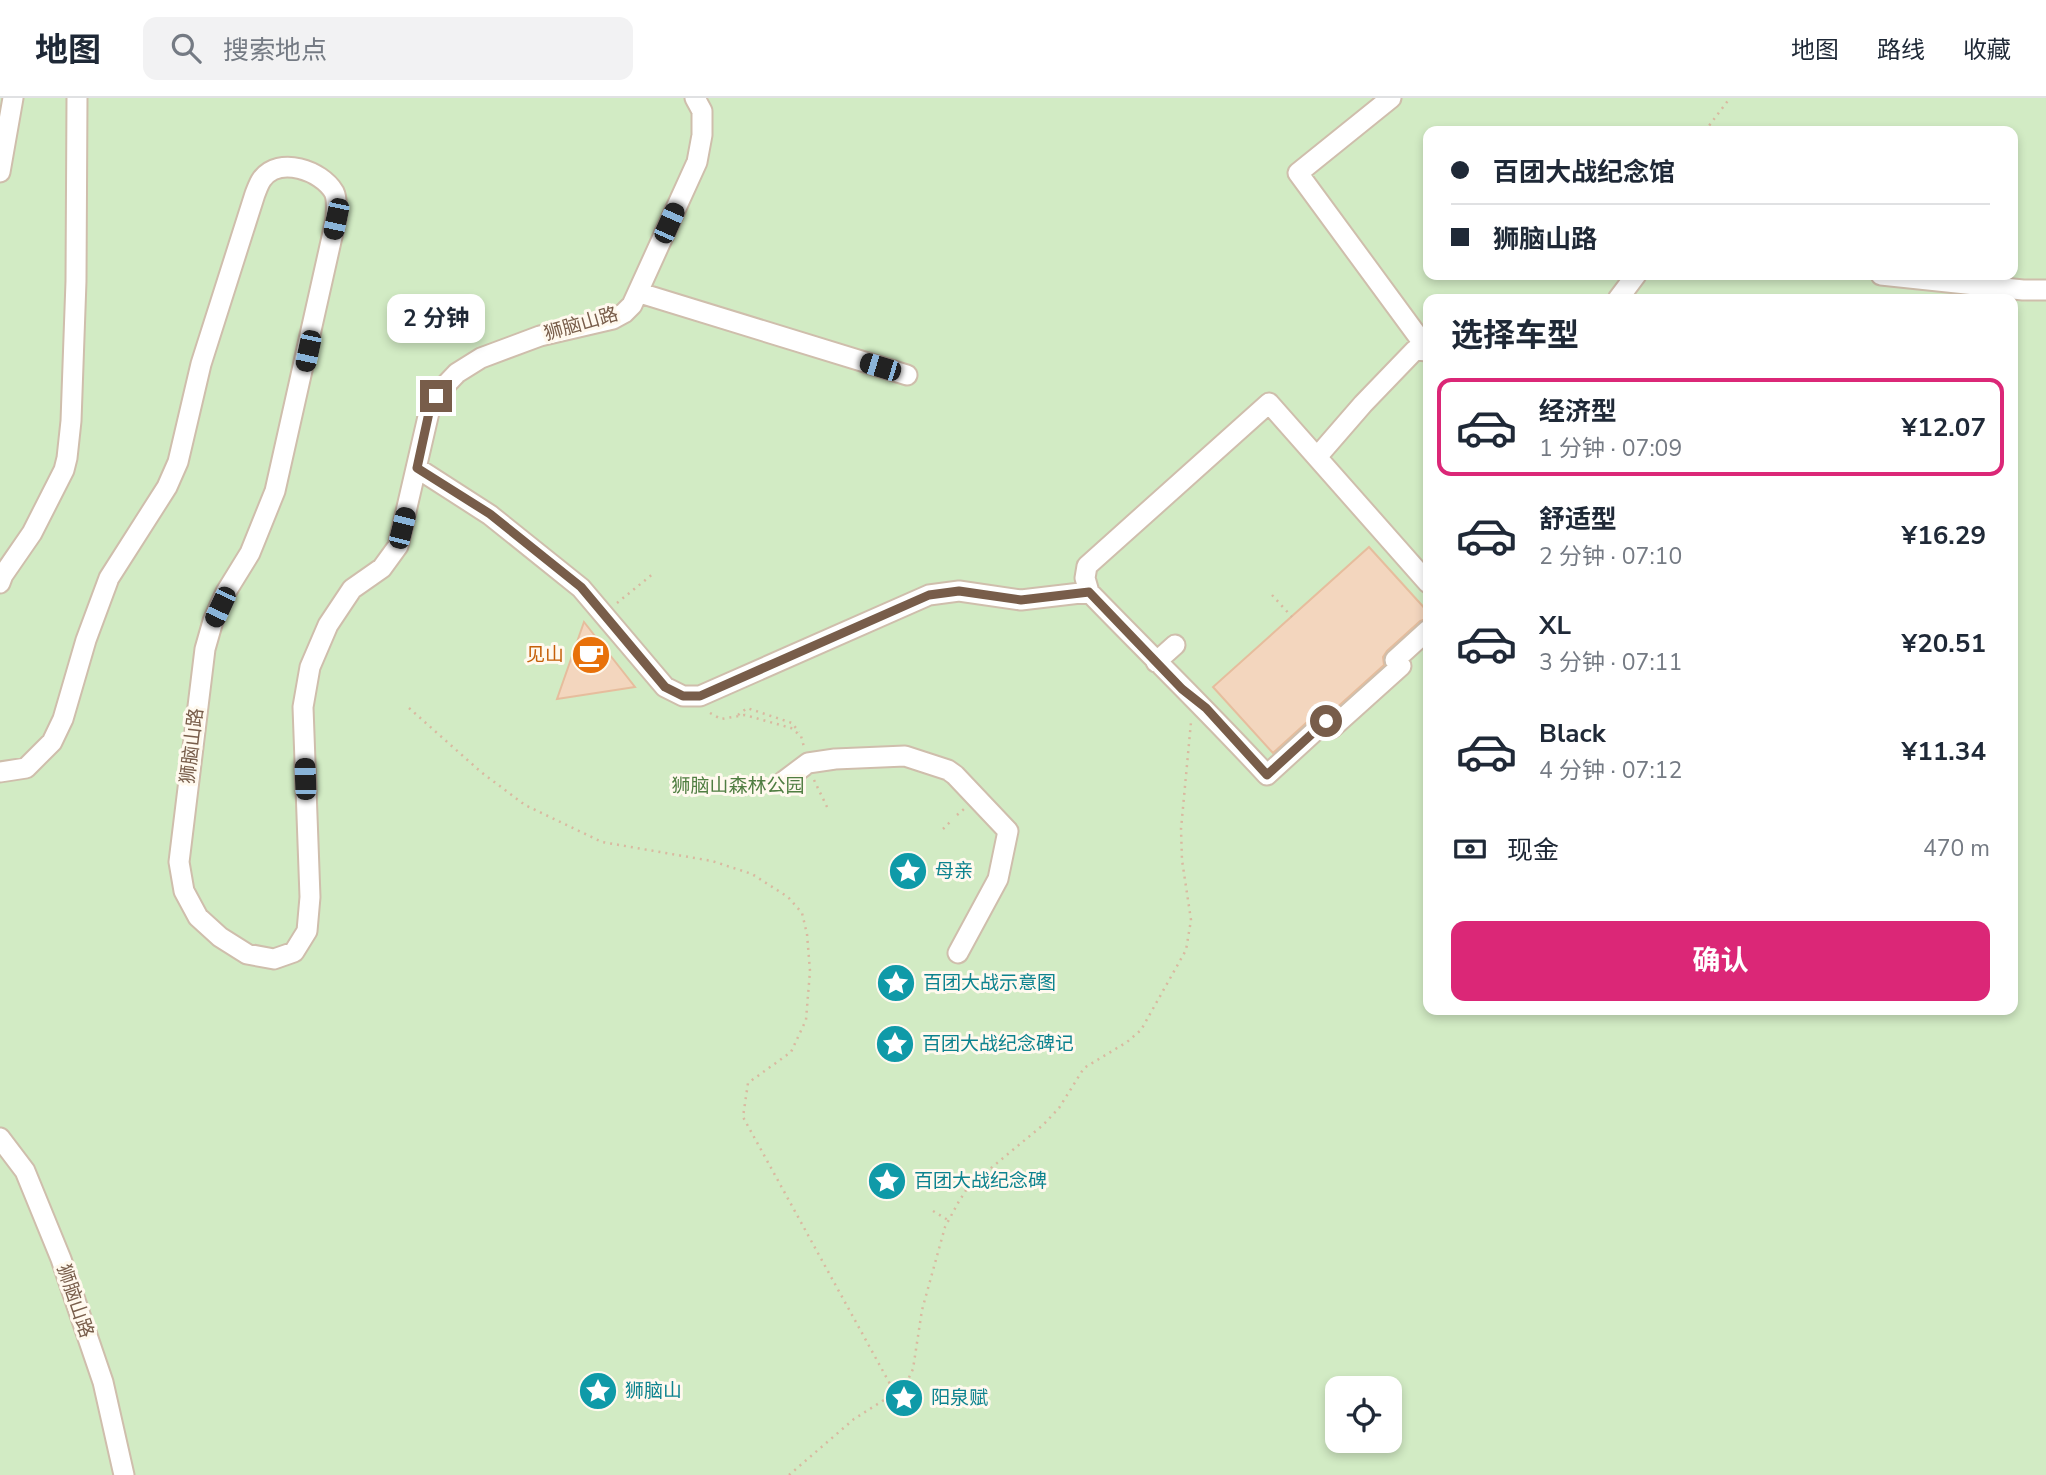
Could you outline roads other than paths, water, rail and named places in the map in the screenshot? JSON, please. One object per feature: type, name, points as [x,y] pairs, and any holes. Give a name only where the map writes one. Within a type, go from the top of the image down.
[{"type":"street","points":[[0,172],[13,98]]},
{"type":"street","points":[[0,583],[32,533],[64,470],[68,450],[76,281],[77,98]]},
{"type":"street","name":"狮脑山路","points":[[0,772],[26,768],[52,741],[63,719],[86,640],[109,578],[156,506],[178,462],[201,364],[262,178],[275,169],[289,166],[317,176],[334,191],[337,202],[336,219],[275,492],[250,553],[226,592],[213,621],[205,649],[179,862],[184,891],[198,917],[220,937],[247,954],[274,959],[294,952],[307,931],[310,897],[303,707],[310,667],[328,625],[352,589],[383,568],[398,546],[430,408],[436,396],[457,373],[504,347],[613,319],[624,313],[640,293],[697,162],[702,135],[702,111],[695,98]]},
{"type":"street","points":[[1391,98],[1298,173],[1423,344]]},
{"type":"street","points":[[1928,280],[2046,290]]},
{"type":"street","points":[[640,293],[907,375]]},
{"type":"street","points":[[1317,457],[1415,350],[1423,351]]},
{"type":"street","points":[[1423,577],[1269,403],[1087,566],[1085,578],[1089,592],[1182,689],[1206,708],[1267,775],[1326,721],[1332,728],[1401,666],[1395,660],[1423,635]]},
{"type":"street","points":[[417,468],[490,514],[581,587],[665,687],[683,696],[700,696],[929,595],[959,591],[1021,600],[1089,592]]},
{"type":"street","points":[[1156,662],[1175,645]]},
{"type":"street","points":[[784,782],[808,764],[835,759],[905,756],[948,770],[961,780],[1008,831],[998,879],[958,953]]},
{"type":"street","name":"狮脑山路","points":[[0,1138],[24,1171],[61,1259],[103,1382],[124,1475]]},
{"type":"place","name":"见山","points":[[591,655]]},
{"type":"place","name":"母亲","points":[[908,871]]},
{"type":"place","name":"百团大战示意图","points":[[896,983]]},
{"type":"place","name":"百团大战纪念碑记","points":[[895,1044]]},
{"type":"place","name":"百团大战纪念碑","points":[[887,1181]]},
{"type":"place","name":"狮脑山","points":[[598,1391]]},
{"type":"place","name":"阳泉赋","points":[[904,1398]]},
{"type":"park label","name":"狮脑山森林公园","points":[[738,786]]}]
